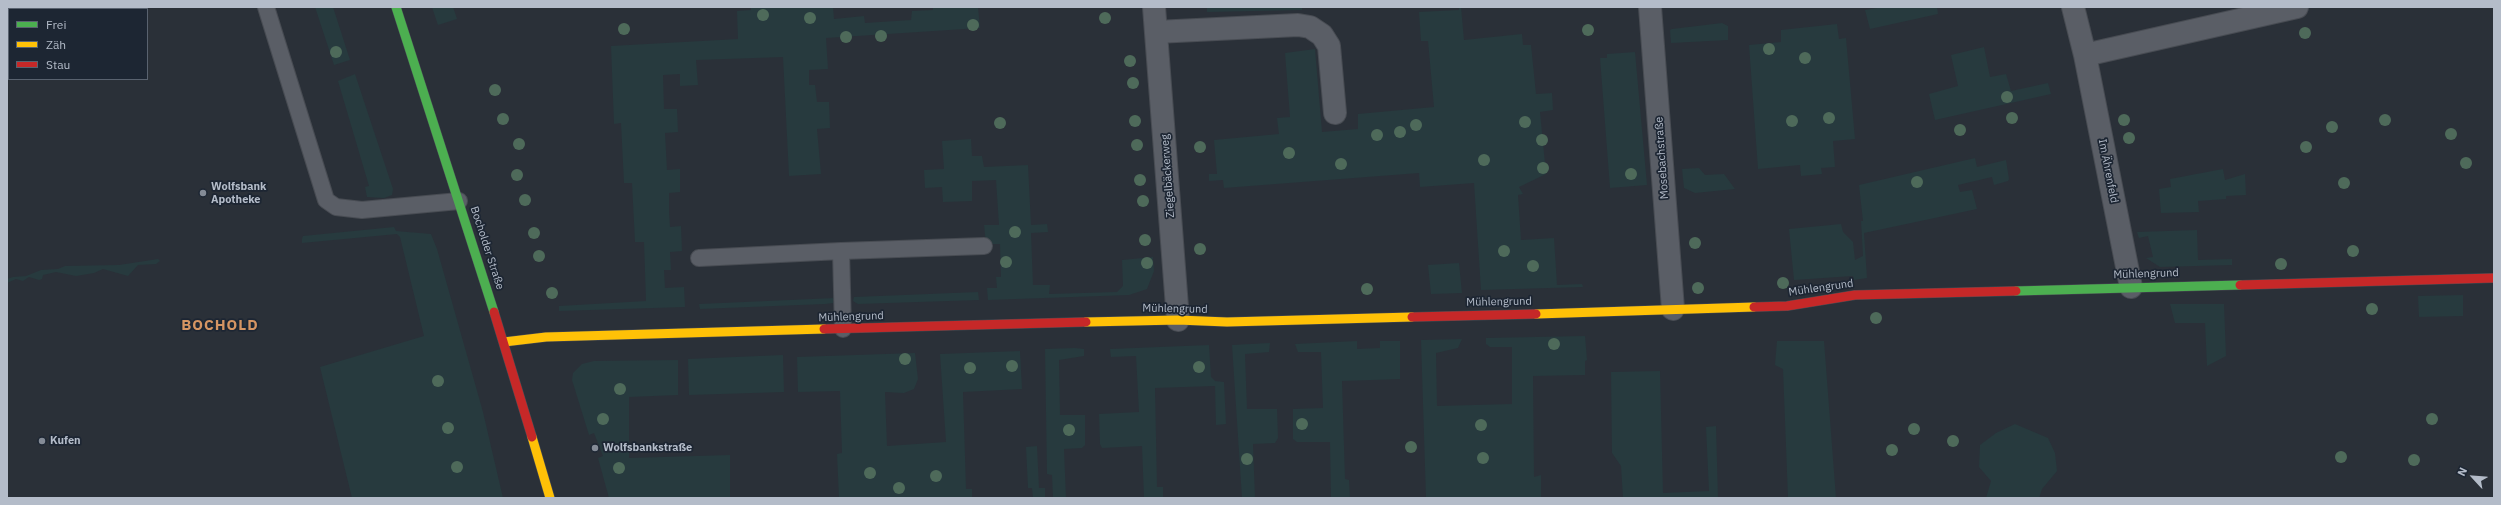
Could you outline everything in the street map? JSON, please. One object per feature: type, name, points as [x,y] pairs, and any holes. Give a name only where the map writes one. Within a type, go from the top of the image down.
[{"type":"street","name":"Bocholder Straße","points":[[396,7],[504,342],[550,498]]},
{"type":"street","name":"Ziegelbäckerweg","points":[[1154,7],[1178,320]]},
{"type":"street","name":"Mosebachstraße","points":[[1650,7],[1673,309]]},
{"type":"street","name":"Im Ährenfeld","points":[[2073,7],[2085,55],[2131,287]]},
{"type":"street","points":[[2085,55],[2297,7]]},
{"type":"street","points":[[1156,32],[1298,25],[1310,27],[1322,35],[1329,46],[1335,113]]},
{"type":"street","name":"Mühlengrund","points":[[504,342],[546,337],[1178,320],[1228,322],[1787,306],[1855,295],[2494,278]]},
{"type":"lane","points":[[266,7],[326,200],[336,207],[362,210],[459,201]]},
{"type":"lane","points":[[699,258],[984,246]]},
{"type":"lane","points":[[841,251],[843,329]]},
{"type":"green space","points":[[315,7],[333,7],[350,60],[334,65]]},
{"type":"green space","points":[[432,7],[453,7],[457,19],[438,25]]},
{"type":"green space","points":[[751,7],[833,7],[834,19],[864,16],[865,23],[911,20],[912,11],[933,10],[933,7],[978,7],[980,28],[826,38],[828,69],[809,70],[809,85],[815,85],[817,102],[829,102],[830,128],[817,129],[821,174],[789,176],[783,57],[696,60],[698,85],[680,86],[680,74],[663,75],[664,109],[677,109],[678,132],[665,133],[667,170],[680,169],[680,192],[669,193],[669,211],[670,227],[681,226],[682,251],[670,252],[671,270],[664,270],[665,288],[684,287],[685,307],[559,311],[559,306],[646,301],[644,242],[635,242],[632,183],[624,183],[621,123],[614,124],[611,46],[738,39],[737,11],[751,10]]},
{"type":"green space","points":[[1207,7],[1302,7],[1302,10],[1207,12]]},
{"type":"green space","points":[[1459,7],[1461,7],[1464,40],[1522,34],[1523,45],[1531,45],[1536,94],[1552,93],[1553,110],[1540,112],[1546,174],[1519,187],[1523,194],[1518,195],[1521,240],[1554,238],[1557,285],[1582,284],[1583,287],[1481,290],[1474,183],[1420,187],[1419,173],[1224,188],[1223,180],[1209,181],[1209,174],[1217,174],[1214,140],[1279,134],[1277,118],[1290,117],[1285,53],[1315,49],[1322,132],[1358,129],[1358,114],[1434,107],[1428,41],[1421,41],[1419,12],[1459,10]]},
{"type":"green space","points":[[1883,7],[1937,7],[1938,14],[1870,29],[1865,10]]},
{"type":"green space","points":[[1722,23],[1728,26],[1728,40],[1671,43],[1670,30],[1672,29]]},
{"type":"green space","points":[[1837,24],[1839,39],[1846,38],[1855,139],[1833,141],[1835,167],[1821,168],[1822,174],[1801,176],[1800,165],[1758,169],[1749,45],[1781,42],[1781,30]]},
{"type":"green space","points":[[1984,47],[1990,77],[2006,74],[2011,91],[2048,83],[2051,94],[1935,120],[1929,94],[1958,86],[1951,55]]},
{"type":"green space","points":[[1635,52],[1647,185],[1610,188],[1600,58],[1607,58],[1607,54]]},
{"type":"green space","points":[[355,74],[393,189],[392,195],[384,198],[367,197],[365,187],[369,186],[338,81]]},
{"type":"green space","points":[[971,139],[972,156],[982,156],[984,167],[1028,165],[1031,225],[1047,224],[1048,232],[1031,233],[1033,285],[1050,285],[1049,294],[1117,292],[1123,286],[1122,260],[1153,257],[1154,271],[1147,289],[1129,295],[988,300],[987,288],[997,288],[996,277],[1001,277],[1000,244],[986,244],[984,225],[999,225],[996,180],[972,181],[972,201],[943,202],[942,187],[925,188],[924,170],[944,169],[942,141]]},
{"type":"green space","points":[[1975,158],[1977,167],[2006,160],[2009,179],[2008,181],[1994,185],[1992,177],[1958,185],[1960,192],[1972,190],[1977,209],[1864,233],[1867,278],[1854,280],[1853,276],[1794,280],[1789,229],[1841,224],[1843,232],[1853,242],[1855,260],[1863,256],[1861,221],[1863,221],[1859,185]]},
{"type":"green space","points":[[1699,168],[1705,175],[1724,174],[1735,189],[1695,193],[1684,188],[1682,169]]},
{"type":"green space","points":[[2223,169],[2225,180],[2245,174],[2246,195],[2226,196],[2226,199],[2198,201],[2199,212],[2161,213],[2159,189],[2171,187],[2170,179]]},
{"type":"green space","points":[[394,227],[396,231],[431,234],[437,249],[483,412],[503,498],[352,498],[320,367],[424,336],[400,237],[397,234],[302,243],[302,239],[303,236]]},
{"type":"green space","points":[[2197,230],[2198,260],[2232,259],[2232,265],[2160,267],[2146,258],[2153,257],[2148,236],[2139,238],[2137,232]]},
{"type":"green space","points":[[158,259],[160,261],[156,264],[138,265],[128,276],[103,269],[94,273],[76,276],[56,272],[43,275],[42,279],[39,280],[29,277],[23,281],[16,279],[7,283],[7,279],[13,277],[26,276],[41,270],[58,269],[65,266],[119,265]]},
{"type":"green space","points":[[1459,263],[1462,293],[1431,294],[1428,265]]},
{"type":"green space","points":[[978,292],[979,300],[858,304],[853,301],[854,297]]},
{"type":"green space","points":[[2463,295],[2463,316],[2419,317],[2418,296]]},
{"type":"green space","points":[[835,298],[833,303],[825,304],[700,309],[699,304]]},
{"type":"green space","points":[[2170,304],[2224,304],[2226,356],[2207,366],[2205,323],[2175,323]]},
{"type":"green space","points":[[1585,336],[1587,360],[1585,361],[1585,375],[1533,376],[1534,477],[1541,475],[1541,498],[1426,498],[1421,340],[1462,339],[1458,348],[1436,353],[1437,406],[1512,404],[1512,347],[1490,347],[1486,344],[1486,338]]},
{"type":"green space","points":[[1357,341],[1357,349],[1380,348],[1380,341],[1400,341],[1400,379],[1342,381],[1345,479],[1349,480],[1350,498],[1331,498],[1330,442],[1297,442],[1293,439],[1293,409],[1323,408],[1321,352],[1298,352],[1295,344]]},
{"type":"green space","points":[[1777,341],[1824,341],[1836,498],[1788,498],[1783,369],[1775,365]]},
{"type":"green space","points":[[1270,343],[1269,352],[1245,354],[1247,409],[1277,409],[1278,438],[1275,443],[1253,444],[1255,498],[1242,498],[1232,345]]},
{"type":"green space","points":[[1209,345],[1211,377],[1215,381],[1224,382],[1226,424],[1216,425],[1215,386],[1155,388],[1157,487],[1163,487],[1163,498],[1144,498],[1142,446],[1102,448],[1100,444],[1099,414],[1139,412],[1136,356],[1111,357],[1110,349]]},
{"type":"green space","points":[[1045,349],[1084,349],[1084,356],[1059,360],[1060,415],[1085,415],[1085,445],[1082,448],[1064,449],[1066,498],[1053,498],[1052,475],[1047,474]]},
{"type":"green space","points":[[1020,351],[1022,389],[963,392],[966,489],[972,489],[972,498],[839,498],[837,454],[842,453],[840,391],[798,392],[797,357],[915,353],[918,379],[914,389],[904,393],[885,392],[887,446],[946,442],[940,354]]},
{"type":"green space","points":[[783,355],[784,392],[689,395],[688,359]]},
{"type":"green space","points":[[678,360],[678,395],[629,397],[629,458],[730,455],[730,498],[609,498],[598,458],[603,456],[594,433],[589,435],[572,380],[573,373],[582,364],[594,361]]},
{"type":"green space","points":[[1660,371],[1663,493],[1709,491],[1706,427],[1716,426],[1718,498],[1623,498],[1621,466],[1612,453],[1611,372]]},
{"type":"green space","points":[[2015,424],[2048,438],[2055,453],[2057,471],[2042,489],[2039,498],[1986,498],[1991,481],[1979,467],[1980,445],[1996,433]]},
{"type":"green space","points":[[1037,446],[1039,488],[1045,488],[1045,498],[1033,498],[1032,488],[1028,488],[1026,447]]},
{"type":"traffic: fast","points":[[396,7],[494,312]]},
{"type":"traffic: fast","points":[[2016,291],[2240,285]]},
{"type":"traffic: slow","points":[[1536,314],[1754,307]]},
{"type":"traffic: slow","points":[[1086,322],[1178,320],[1227,322],[1412,317]]},
{"type":"traffic: slow","points":[[504,342],[546,337],[824,329]]},
{"type":"traffic: slow","points":[[532,437],[550,498]]},
{"type":"traffic: jam","points":[[2240,285],[2494,278]]},
{"type":"traffic: jam","points":[[1754,307],[1787,306],[1855,295],[2016,291]]},
{"type":"traffic: jam","points":[[494,312],[532,437]]},
{"type":"traffic: jam","points":[[1412,317],[1536,314]]},
{"type":"traffic: jam","points":[[824,329],[1086,322]]},
{"type":"place","name":"Wolfsbank Apotheke","points":[[203,193]]},
{"type":"place","name":"Kufen","points":[[42,441]]},
{"type":"place","name":"Wolfsbankstraße","points":[[595,448]]},
{"type":"district","name":"BOCHOLD","points":[[220,326]]}]
